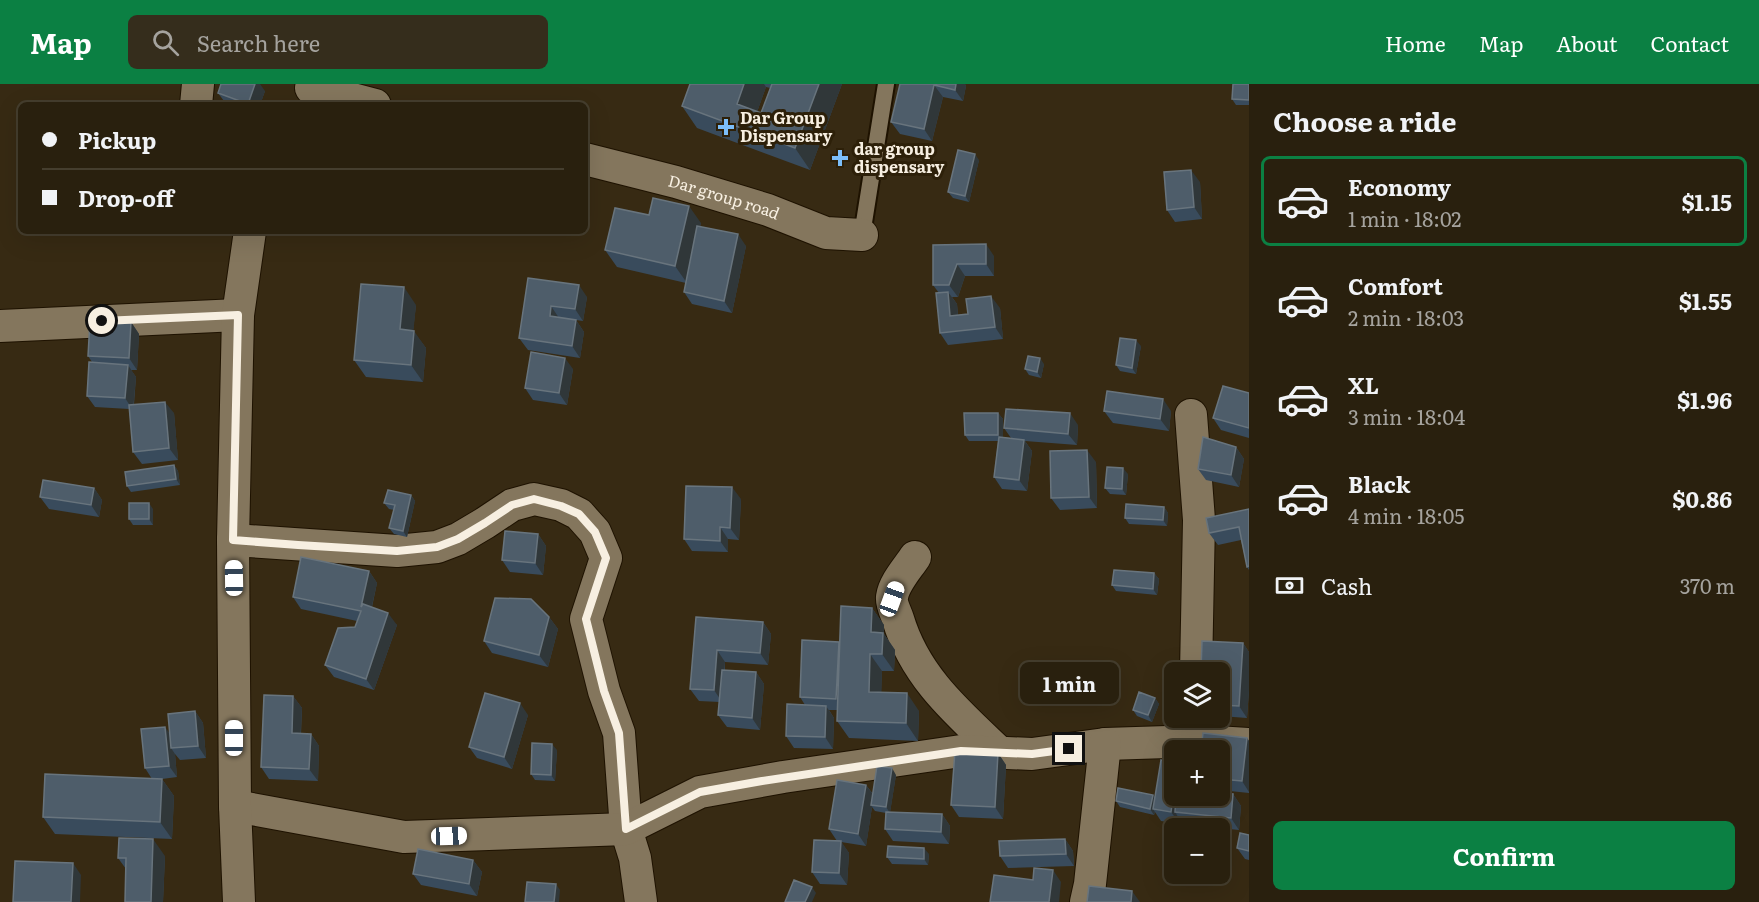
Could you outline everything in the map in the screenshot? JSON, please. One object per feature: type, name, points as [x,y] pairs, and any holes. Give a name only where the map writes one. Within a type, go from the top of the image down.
[{"type":"street","points":[[196,102],[198,84]]},
{"type":"street","points":[[308,92],[360,102]]},
{"type":"street","name":"Dar group road","points":[[588,160],[676,182],[768,210],[826,232],[862,235]]},
{"type":"street","points":[[239,902],[235,806],[233,540],[238,315],[250,234]]},
{"type":"street","points":[[0,326],[238,315]]},
{"type":"street","points":[[1191,416],[1199,520],[1196,662]]},
{"type":"street","points":[[233,540],[397,551],[437,547],[458,539],[522,501],[534,499],[561,506],[579,514],[595,532],[606,558],[586,619],[604,691],[619,733],[626,829],[635,858],[641,902]]},
{"type":"street","points":[[915,557],[897,585],[892,599],[903,637],[924,675],[952,707],[1000,753]]},
{"type":"street","points":[[235,806],[404,837],[626,829],[700,792],[783,777],[961,751],[1032,754],[1199,729],[1249,744]]},
{"type":"street","points":[[1086,902],[1105,744]]},
{"type":"lane","points":[[862,235],[886,84]]},
{"type":"building","points":[[221,84],[255,84],[249,102],[218,93]]},
{"type":"building","points":[[690,84],[744,84],[737,104],[761,113],[772,84],[819,84],[795,148],[682,106]]},
{"type":"building","points":[[900,84],[956,84],[955,90],[934,85],[924,129],[891,122]]},
{"type":"building","points":[[1233,84],[1249,84],[1249,100],[1232,99]]},
{"type":"building","points":[[958,150],[975,154],[965,196],[948,192]]},
{"type":"building","points":[[1191,170],[1194,207],[1167,210],[1164,172]]},
{"type":"building","points":[[653,198],[689,206],[675,266],[605,250],[615,208],[649,215]]},
{"type":"building","points":[[697,226],[738,234],[724,301],[684,292]]},
{"type":"building","points":[[986,244],[986,264],[957,264],[949,285],[933,285],[933,245]]},
{"type":"building","points":[[528,278],[579,285],[575,309],[551,306],[550,316],[576,320],[572,346],[519,338]]},
{"type":"building","points":[[361,284],[404,287],[400,329],[414,331],[411,365],[354,360]]},
{"type":"building","points":[[948,292],[950,316],[968,314],[966,299],[991,296],[995,327],[940,333],[936,293]]},
{"type":"building","points":[[90,321],[131,322],[129,358],[88,356]]},
{"type":"building","points":[[1120,338],[1136,340],[1132,368],[1116,365]]},
{"type":"building","points":[[531,352],[565,358],[559,393],[525,388]]},
{"type":"building","points":[[1028,356],[1040,358],[1037,372],[1025,369]]},
{"type":"building","points":[[89,362],[128,365],[125,398],[87,396]]},
{"type":"building","points":[[1223,386],[1249,393],[1249,428],[1213,418]]},
{"type":"building","points":[[1107,391],[1163,399],[1160,419],[1104,411]]},
{"type":"building","points":[[165,402],[169,448],[133,452],[129,405]]},
{"type":"building","points":[[1006,409],[1070,413],[1068,434],[1004,428]]},
{"type":"building","points":[[964,413],[998,413],[998,435],[965,435]]},
{"type":"building","points":[[999,437],[1024,440],[1019,480],[994,477]]},
{"type":"building","points":[[1203,437],[1236,447],[1231,475],[1198,469]]},
{"type":"building","points":[[1087,450],[1089,497],[1051,498],[1050,451]]},
{"type":"building","points":[[174,465],[176,479],[127,486],[125,472]]},
{"type":"building","points":[[1107,467],[1123,468],[1122,489],[1105,488]]},
{"type":"building","points":[[43,480],[94,488],[91,505],[40,497]]},
{"type":"building","points":[[686,486],[732,487],[730,528],[720,527],[720,541],[684,539]]},
{"type":"building","points":[[388,490],[411,495],[403,531],[389,528],[395,505],[384,503]]},
{"type":"building","points":[[129,503],[149,503],[149,519],[129,519]]},
{"type":"building","points":[[1126,504],[1164,507],[1163,520],[1125,518]]},
{"type":"building","points":[[1249,509],[1249,566],[1247,567],[1239,527],[1209,533],[1206,518]]},
{"type":"building","points":[[505,531],[538,534],[535,563],[502,560]]},
{"type":"building","points":[[301,557],[369,571],[361,607],[363,604],[388,613],[366,679],[325,665],[338,628],[355,627],[361,611],[293,597]]},
{"type":"building","points":[[1114,570],[1154,573],[1153,589],[1112,585]]},
{"type":"building","points":[[495,598],[531,599],[549,617],[539,655],[484,641]]},
{"type":"building","points":[[841,606],[872,608],[871,632],[883,633],[882,654],[870,654],[869,692],[907,693],[906,723],[837,721]]},
{"type":"building","points":[[696,617],[763,622],[760,653],[717,650],[714,690],[690,689]]},
{"type":"building","points":[[802,640],[839,642],[836,699],[800,697]]},
{"type":"building","points":[[1202,641],[1243,643],[1239,706],[1230,706],[1230,662],[1201,662]]},
{"type":"building","points":[[722,670],[756,672],[752,718],[718,715]]},
{"type":"building","points":[[1139,692],[1155,698],[1148,715],[1133,710]]},
{"type":"building","points":[[485,693],[520,703],[504,757],[469,747]]},
{"type":"building","points":[[264,695],[293,696],[292,733],[311,734],[309,769],[261,767]]},
{"type":"building","points":[[787,704],[826,706],[825,737],[786,736]]},
{"type":"building","points":[[195,711],[198,746],[171,748],[168,714]]},
{"type":"building","points":[[165,727],[169,766],[145,768],[141,729]]},
{"type":"building","points":[[1203,733],[1247,738],[1242,781],[1230,780],[1230,740],[1202,740]]},
{"type":"building","points":[[532,743],[552,744],[551,775],[531,774]]},
{"type":"building","points":[[955,751],[998,753],[995,807],[951,805]]},
{"type":"building","points":[[1161,760],[1164,761],[1164,806],[1172,806],[1171,812],[1153,809]]},
{"type":"building","points":[[877,766],[892,768],[886,807],[871,805]]},
{"type":"building","points":[[45,774],[162,779],[160,822],[43,817]]},
{"type":"building","points":[[837,780],[866,785],[858,834],[829,829]]},
{"type":"building","points":[[1118,788],[1153,795],[1150,809],[1116,801]]},
{"type":"building","points":[[1230,794],[1233,794],[1231,818],[1175,812],[1175,806],[1230,806]]},
{"type":"building","points":[[886,812],[942,814],[941,832],[885,829]]},
{"type":"building","points":[[1240,833],[1249,835],[1249,851],[1237,848]]},
{"type":"building","points":[[119,838],[153,839],[151,902],[125,902],[126,858],[118,858]]},
{"type":"building","points":[[1065,839],[1066,854],[1000,856],[999,841]]},
{"type":"building","points":[[814,840],[841,841],[839,873],[812,872]]},
{"type":"building","points":[[888,846],[924,848],[924,859],[887,857]]},
{"type":"building","points":[[418,849],[473,860],[469,884],[413,874]]},
{"type":"building","points":[[15,861],[73,863],[71,902],[13,902]]},
{"type":"building","points":[[1034,868],[1053,870],[1049,902],[990,902],[994,875],[1033,880]]},
{"type":"building","points":[[794,880],[812,887],[805,902],[785,902]]},
{"type":"building","points":[[527,882],[556,884],[554,902],[525,902]]},
{"type":"building","points":[[1089,886],[1132,891],[1131,902],[1087,902]]},
{"type":"place","name":"Dar Group Dispensary","points":[[726,127]]},
{"type":"place","name":"dar group dispensary","points":[[840,158]]},
{"type":"route","points":[[102,321],[238,315],[233,540],[397,551],[437,547],[458,539],[522,501],[534,499],[561,506],[579,514],[595,532],[606,558],[586,619],[604,691],[619,733],[626,829],[700,792],[783,777],[961,751],[1032,754],[1069,749]]}]
